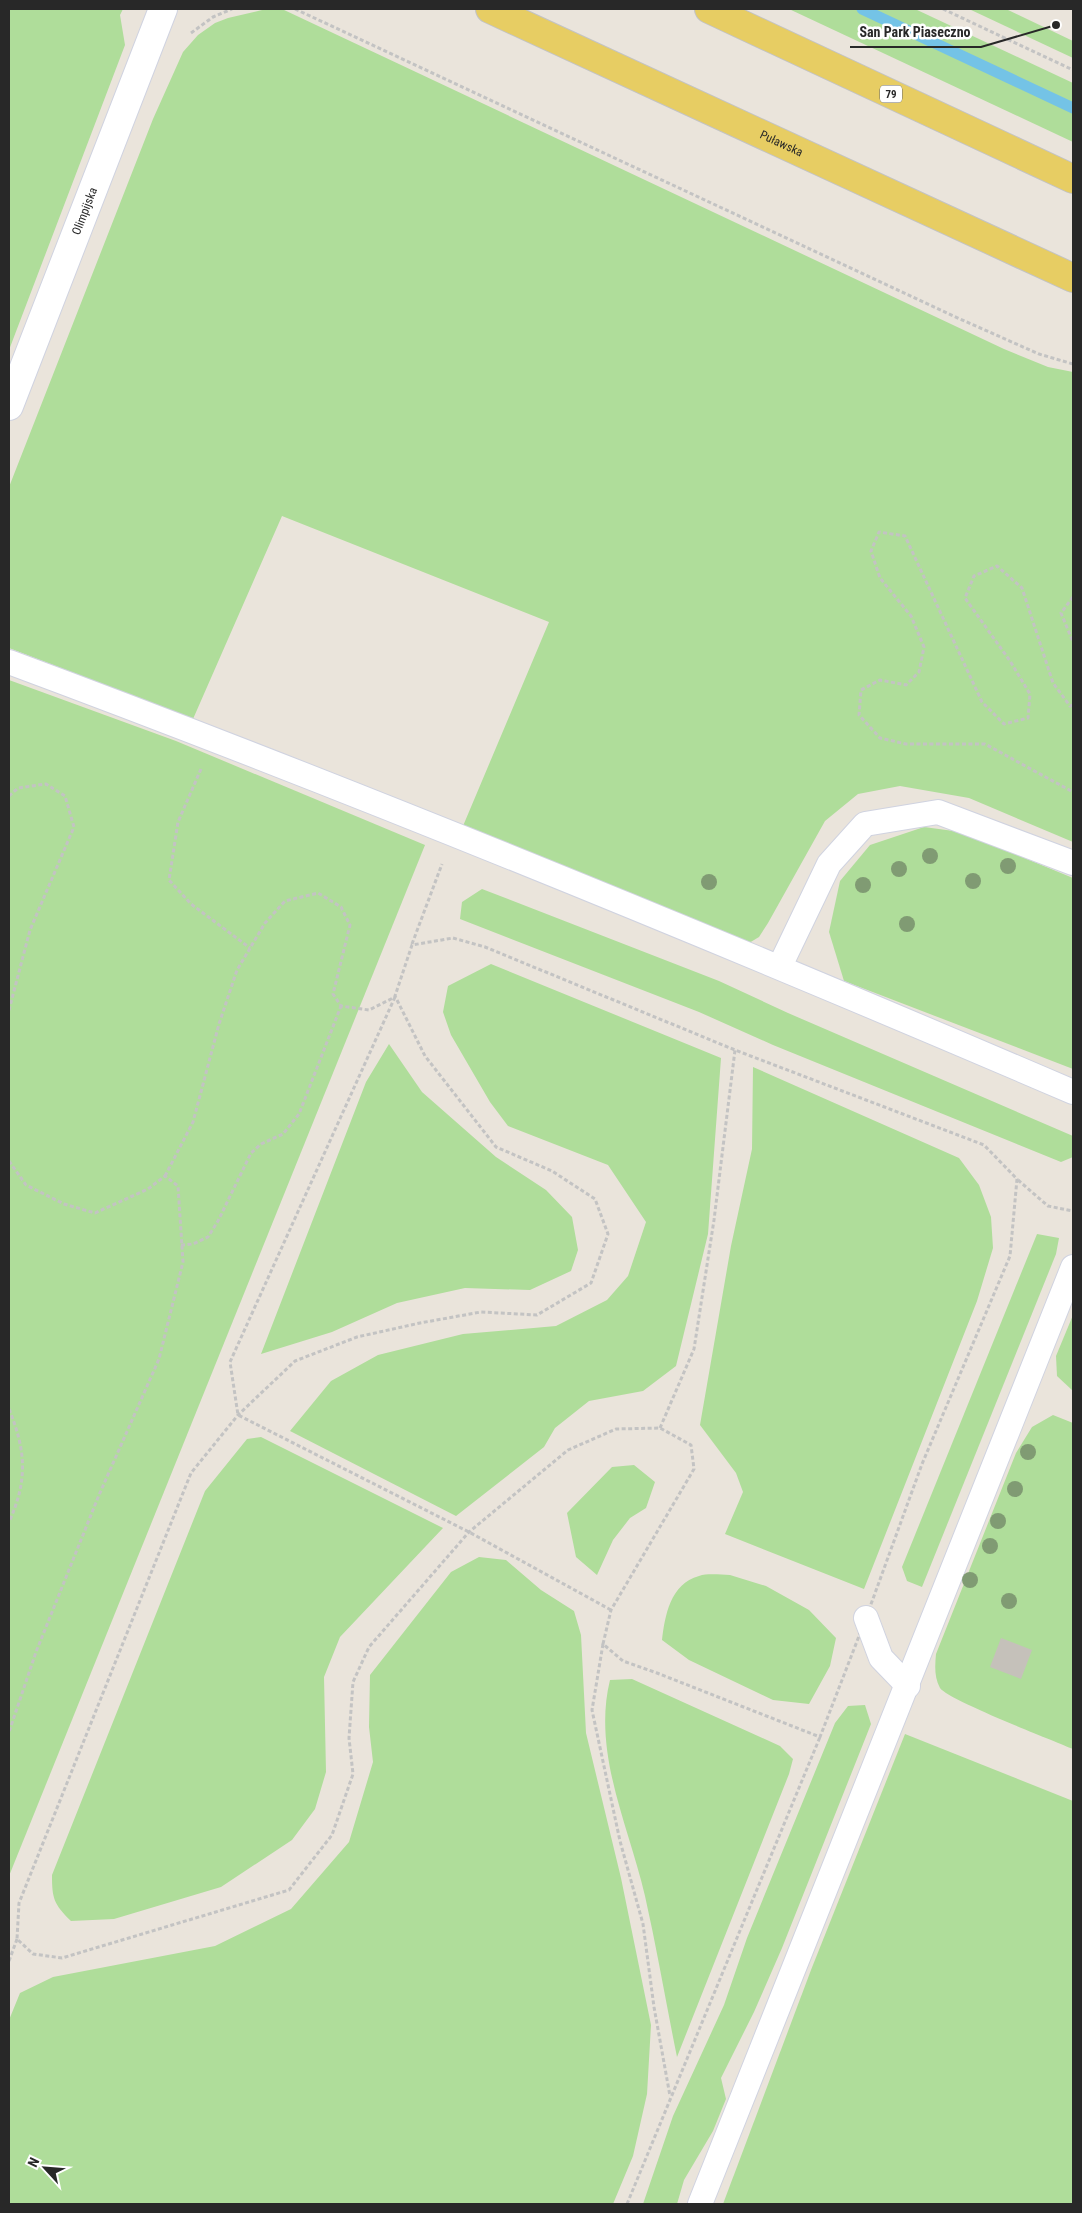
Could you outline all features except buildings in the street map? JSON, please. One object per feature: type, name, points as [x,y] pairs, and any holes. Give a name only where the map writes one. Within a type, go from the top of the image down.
[{"type":"main road","name":"Puławska","points":[[490,9],[1073,278]]},
{"type":"main road","name":"79","points":[[709,9],[1073,179]]},
{"type":"street","name":"Olimpijska","points":[[9,406],[164,11]]},
{"type":"lane","points":[[9,662],[214,738],[780,966],[1073,1092]]},
{"type":"lane","points":[[780,966],[830,864],[865,824],[938,812],[1073,863]]},
{"type":"lane","points":[[700,2204],[908,1686],[1073,1267]]},
{"type":"lane","points":[[866,1618],[881,1658],[908,1686]]},
{"type":"path","points":[[295,9],[960,319],[1040,354],[1073,364]]},
{"type":"path","points":[[943,9],[1073,70]]},
{"type":"path","points":[[1073,705],[1070,706],[1053,683],[1022,588],[997,566],[974,576],[965,598],[1010,661],[1030,694],[1028,718],[1004,724],[982,702],[905,536],[879,532],[871,551],[880,578],[911,616],[924,647],[919,672],[906,685],[880,680],[861,690],[858,715],[880,738],[906,744],[985,744],[1073,792]]},
{"type":"path","points":[[1073,597],[1061,613],[1073,642]]},
{"type":"path","points":[[214,738],[178,822],[169,880],[191,904],[250,948]]},
{"type":"path","points":[[9,796],[18,788],[46,784],[65,796],[74,827],[30,930],[9,1010]]},
{"type":"path","points":[[238,1415],[230,1362],[395,996],[453,834]]},
{"type":"path","points":[[9,1161],[26,1185],[64,1204],[95,1213],[148,1189],[165,1176],[193,1122],[219,1024],[237,970],[265,923],[285,901],[318,893],[341,907],[350,925],[333,994],[342,1006],[369,1010],[395,996]]},
{"type":"path","points":[[412,945],[453,938],[485,948],[735,1050],[984,1146],[1017,1179],[1048,1206],[1073,1211]]},
{"type":"path","points":[[9,1961],[17,1939],[19,1903],[191,1474],[238,1415],[295,1361],[357,1337],[481,1312],[537,1315],[591,1283],[608,1234],[595,1199],[552,1171],[496,1147],[425,1056],[395,996]]},
{"type":"path","points":[[181,1245],[194,1244],[208,1237],[218,1221],[251,1152],[262,1144],[283,1134],[299,1114],[342,1006]]},
{"type":"path","points":[[660,1428],[694,1349],[714,1220],[735,1050]]},
{"type":"path","points":[[9,1732],[36,1652],[95,1504],[159,1359],[183,1262],[178,1186],[165,1176]]},
{"type":"path","points":[[628,2204],[670,2096],[820,1737],[922,1464],[1010,1256],[1017,1179]]},
{"type":"path","points":[[9,1409],[20,1434],[23,1458],[20,1498],[9,1522]]},
{"type":"path","points":[[238,1415],[468,1532],[610,1610]]},
{"type":"path","points":[[17,1939],[33,1954],[62,1958],[289,1890],[332,1835],[353,1774],[349,1738],[353,1682],[369,1647],[468,1532],[568,1450],[616,1429],[660,1428],[690,1445],[694,1469],[610,1610],[592,1710],[620,1841],[642,1924],[654,2008],[670,2096]]},
{"type":"path","points":[[604,1644],[623,1662],[658,1673],[820,1737]]},
{"type":"green space","points":[[9,9],[123,9],[120,15],[125,45],[9,350]]},
{"type":"green space","points":[[282,9],[1004,349],[1048,367],[1073,372],[1073,842],[969,798],[900,786],[858,794],[825,821],[768,923],[759,937],[749,943],[463,826],[549,622],[282,516],[193,719],[9,648],[9,487],[153,119],[183,52],[198,35],[215,23],[228,18],[262,10]]},
{"type":"green space","points":[[789,9],[915,9],[1073,83],[1073,142]]},
{"type":"green space","points":[[969,9],[1006,9],[1073,41],[1073,58]]},
{"type":"green space","points":[[9,680],[176,741],[425,845],[9,1876]]},
{"type":"green space","points":[[924,827],[961,832],[1073,878],[1073,1069],[844,981],[829,932],[840,881],[870,845]]},
{"type":"green space","points":[[482,889],[719,981],[788,1013],[1073,1136],[1073,1157],[1061,1162],[773,1045],[699,1012],[460,919],[462,902]]},
{"type":"green space","points":[[491,964],[721,1058],[708,1234],[676,1366],[643,1391],[589,1401],[555,1428],[544,1447],[456,1516],[290,1431],[331,1381],[378,1355],[463,1334],[556,1326],[607,1300],[628,1276],[646,1222],[608,1165],[508,1126],[490,1102],[451,1035],[443,1012],[448,986]]},
{"type":"green space","points":[[389,1044],[422,1092],[496,1157],[546,1190],[572,1217],[578,1250],[571,1271],[530,1290],[465,1288],[397,1303],[332,1332],[261,1354],[366,1082]]},
{"type":"green space","points":[[753,1067],[959,1158],[979,1185],[991,1217],[993,1248],[977,1301],[864,1589],[725,1534],[743,1492],[736,1473],[700,1425],[731,1246],[752,1149]]},
{"type":"green space","points":[[1037,1234],[1059,1238],[1056,1254],[922,1587],[907,1581],[902,1567]]},
{"type":"green space","points":[[1073,1315],[1073,1391],[1057,1376],[1056,1356]]},
{"type":"green space","points":[[1053,1415],[1073,1423],[1073,1749],[947,1694],[940,1688],[935,1671],[936,1654],[1016,1453],[1032,1427]]},
{"type":"green space","points":[[261,1437],[443,1528],[340,1637],[324,1677],[326,1772],[315,1809],[292,1840],[221,1887],[114,1919],[71,1921],[55,1901],[52,1875],[205,1491],[247,1439]]},
{"type":"green space","points":[[634,1465],[655,1482],[646,1508],[630,1518],[613,1540],[597,1575],[576,1557],[567,1513],[612,1467]]},
{"type":"green space","points":[[479,1557],[506,1560],[541,1590],[574,1611],[581,1635],[586,1733],[621,1878],[651,2025],[647,2094],[633,2156],[613,2204],[9,2204],[9,2020],[20,1993],[53,1977],[215,1946],[291,1909],[349,1842],[373,1762],[369,1727],[370,1675],[451,1572]]},
{"type":"green space","points":[[703,1575],[730,1575],[766,1586],[809,1610],[836,1638],[830,1666],[809,1704],[773,1700],[689,1660],[662,1640],[667,1611],[675,1593],[681,1586],[689,1580]]},
{"type":"green space","points":[[632,1679],[780,1746],[793,1759],[789,1774],[677,2057],[645,1896],[609,1762],[606,1735],[606,1707],[610,1680]]},
{"type":"green space","points":[[865,1705],[871,1724],[782,1948],[754,2012],[721,2078],[726,2099],[713,2131],[684,2180],[677,2204],[643,2204],[673,2116],[724,2005],[747,1938],[835,1723],[848,1706]]},
{"type":"green space","points":[[905,1734],[1073,1801],[1073,2204],[723,2204],[811,1970]]},
{"type":"waterway","points":[[862,9],[1073,108]]},
{"type":"place","name":"San Park Piaseczno","points":[[1056,25]]}]
